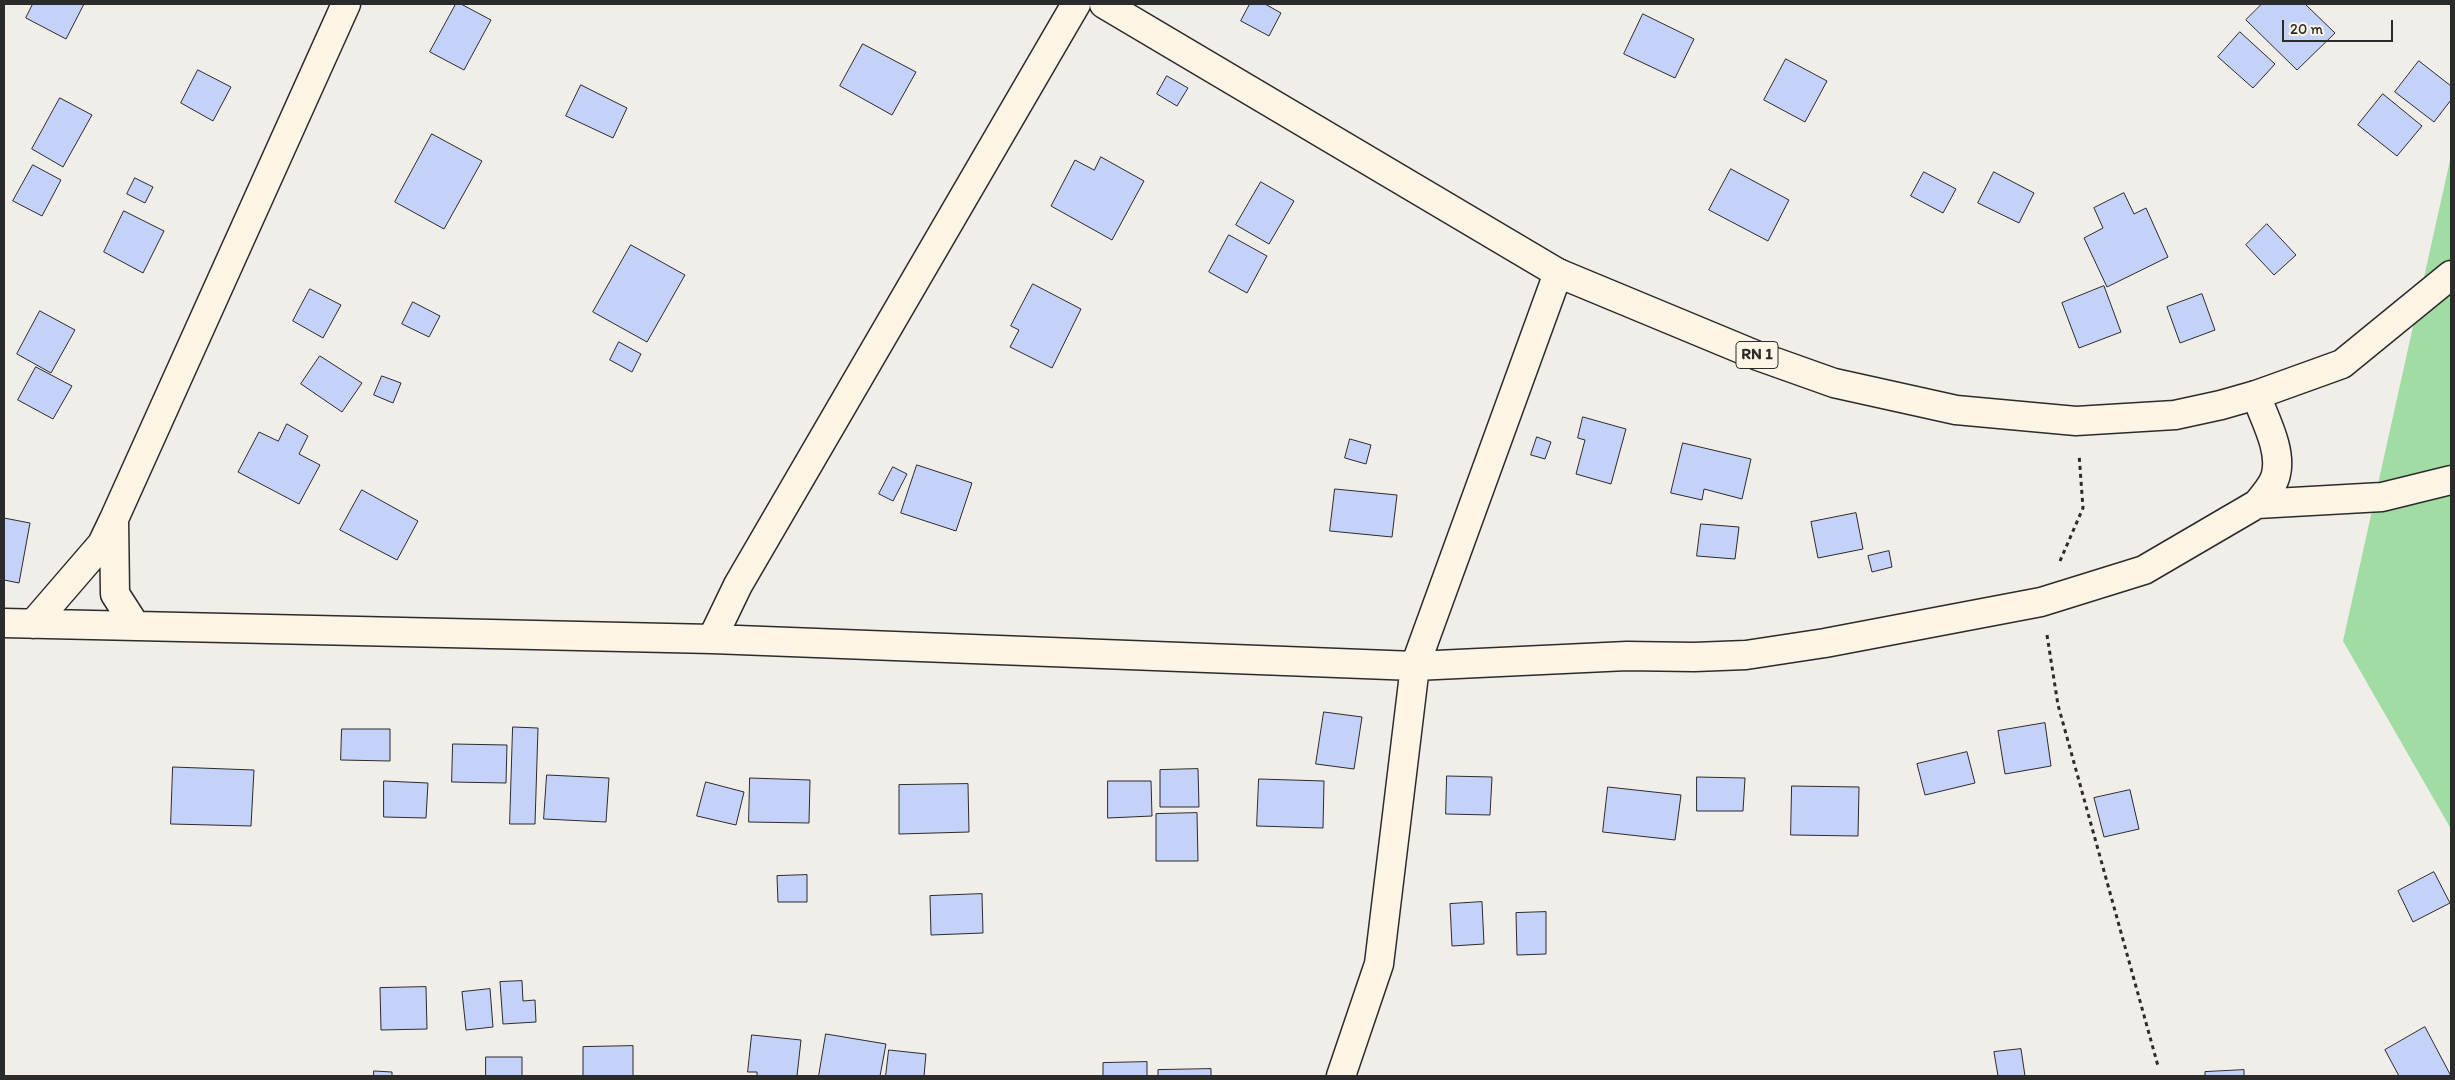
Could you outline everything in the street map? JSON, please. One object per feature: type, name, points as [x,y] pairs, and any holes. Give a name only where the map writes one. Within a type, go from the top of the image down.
[{"type":"street","points":[[33,624],[102,544],[346,4]]},
{"type":"street","points":[[712,639],[738,586],[1076,4]]},
{"type":"street","name":"RN 1","points":[[1104,4],[1558,273],[1758,356],[1834,383],[1956,410],[2076,422],[2175,415],[2256,395],[2342,364],[2451,275]]},
{"type":"street","points":[[1341,1076],[1379,964],[1415,666],[1558,273]]},
{"type":"street","points":[[4,623],[712,639],[1415,666],[1627,656],[1694,657],[1746,655],[1825,643],[2041,602],[2144,570],[2257,504],[2276,475],[2277,460],[2256,395]]},
{"type":"street","points":[[2257,504],[2382,497],[2451,480]]},
{"type":"street","points":[[114,520],[115,594],[135,625]]},
{"type":"path","points":[[2076,422],[2083,508],[2041,602],[2058,705],[2158,1066]]},
{"type":"green space","points":[[2451,156],[2451,829],[2343,641]]},
{"type":"building","points":[[33,4],[84,4],[66,39],[26,18]]},
{"type":"building","points":[[456,4],[461,4],[491,20],[464,70],[430,52]]},
{"type":"building","points":[[1250,4],[1265,4],[1281,13],[1269,36],[1241,21]]},
{"type":"building","points":[[2262,4],[2305,4],[2335,33],[2297,70],[2246,20]]},
{"type":"building","points":[[1643,14],[1694,39],[1675,78],[1624,54]]},
{"type":"building","points":[[2240,32],[2275,64],[2253,88],[2218,57]]},
{"type":"building","points":[[863,44],[916,72],[892,115],[840,86]]},
{"type":"building","points":[[1786,59],[1827,81],[1805,122],[1764,100]]},
{"type":"building","points":[[2419,61],[2451,86],[2451,100],[2434,122],[2395,92]]},
{"type":"building","points":[[198,70],[231,87],[213,121],[181,103]]},
{"type":"building","points":[[1167,76],[1188,88],[1177,106],[1157,94]]},
{"type":"building","points":[[581,85],[627,108],[613,138],[566,116]]},
{"type":"building","points":[[2383,94],[2422,126],[2397,156],[2358,125]]},
{"type":"building","points":[[60,98],[92,115],[63,167],[32,149]]},
{"type":"building","points":[[432,134],[482,161],[444,229],[395,202]]},
{"type":"building","points":[[1101,157],[1144,181],[1112,240],[1051,206],[1075,160],[1094,170]]},
{"type":"building","points":[[33,165],[61,180],[42,216],[13,201]]},
{"type":"building","points":[[1731,169],[1789,200],[1768,241],[1709,210]]},
{"type":"building","points":[[1924,172],[1956,189],[1943,213],[1911,196]]},
{"type":"building","points":[[1994,172],[2034,193],[2019,223],[1978,203]]},
{"type":"building","points":[[135,178],[153,187],[145,203],[127,194]]},
{"type":"building","points":[[1261,182],[1294,201],[1269,244],[1236,225]]},
{"type":"building","points":[[2124,193],[2134,214],[2146,208],[2168,257],[2107,287],[2084,238],[2103,228],[2094,208]]},
{"type":"building","points":[[124,211],[164,231],[143,273],[104,252]]},
{"type":"building","points":[[2267,224],[2296,255],[2274,275],[2246,245]]},
{"type":"building","points":[[1229,235],[1267,256],[1247,293],[1209,272]]},
{"type":"building","points":[[631,245],[685,275],[647,342],[593,312]]},
{"type":"building","points":[[1033,284],[1081,309],[1052,368],[1010,347],[1019,330],[1011,326]]},
{"type":"building","points":[[2104,286],[2121,332],[2079,348],[2062,303]]},
{"type":"building","points":[[310,289],[341,305],[323,338],[293,321]]},
{"type":"building","points":[[2202,294],[2215,330],[2180,343],[2167,307]]},
{"type":"building","points":[[413,302],[440,316],[429,337],[402,324]]},
{"type":"building","points":[[40,311],[75,330],[51,373],[17,354]]},
{"type":"building","points":[[619,342],[641,354],[632,372],[610,360]]},
{"type":"building","points":[[320,356],[362,383],[342,412],[301,384]]},
{"type":"building","points":[[36,367],[72,386],[53,419],[18,400]]},
{"type":"building","points":[[382,376],[401,383],[393,403],[374,395]]},
{"type":"building","points":[[1583,417],[1626,429],[1611,484],[1576,474],[1585,440],[1578,438]]},
{"type":"building","points":[[287,424],[308,436],[299,454],[320,465],[299,504],[238,472],[259,432],[278,441]]},
{"type":"building","points":[[1537,437],[1551,442],[1545,459],[1531,455]]},
{"type":"building","points":[[1350,439],[1371,445],[1366,464],[1345,458]]},
{"type":"building","points":[[1683,443],[1751,459],[1742,499],[1704,489],[1702,500],[1671,493]]},
{"type":"building","points":[[917,465],[972,483],[956,531],[901,513]]},
{"type":"building","points":[[893,467],[907,474],[893,501],[879,494]]},
{"type":"building","points":[[1335,489],[1397,495],[1392,537],[1330,531]]},
{"type":"building","points":[[362,490],[418,521],[397,560],[340,530]]},
{"type":"building","points":[[1856,513],[1863,549],[1818,558],[1811,522]]},
{"type":"building","points":[[4,518],[30,523],[19,583],[4,580]]},
{"type":"building","points":[[1701,524],[1739,527],[1735,559],[1697,556]]},
{"type":"building","points":[[1889,551],[1892,567],[1872,572],[1868,556]]},
{"type":"building","points":[[1324,712],[1362,717],[1354,769],[1316,764]]},
{"type":"building","points":[[2045,723],[2051,766],[2005,774],[1998,731]]},
{"type":"building","points":[[513,727],[538,728],[535,824],[510,824]]},
{"type":"building","points":[[342,729],[390,729],[390,761],[341,760]]},
{"type":"building","points":[[453,744],[507,745],[506,783],[452,782]]},
{"type":"building","points":[[1967,752],[1975,783],[1925,795],[1917,764]]},
{"type":"building","points":[[173,767],[254,770],[251,826],[171,824]]},
{"type":"building","points":[[1198,769],[1199,807],[1160,807],[1160,770]]},
{"type":"building","points":[[547,775],[609,778],[606,822],[544,819]]},
{"type":"building","points":[[1447,776],[1492,777],[1490,815],[1446,814]]},
{"type":"building","points":[[1697,777],[1745,778],[1743,811],[1697,811]]},
{"type":"building","points":[[750,778],[810,780],[809,823],[749,822]]},
{"type":"building","points":[[1259,779],[1324,781],[1323,828],[1257,826]]},
{"type":"building","points":[[384,781],[428,783],[426,818],[384,817]]},
{"type":"building","points":[[1108,781],[1151,781],[1152,816],[1108,818]]},
{"type":"building","points":[[706,782],[744,792],[736,825],[697,816]]},
{"type":"building","points":[[968,784],[969,832],[899,834],[899,785]]},
{"type":"building","points":[[1792,786],[1859,787],[1858,836],[1791,835]]},
{"type":"building","points":[[1608,787],[1681,795],[1675,840],[1603,832]]},
{"type":"building","points":[[2130,790],[2139,829],[2104,837],[2094,798]]},
{"type":"building","points":[[1197,813],[1198,861],[1156,861],[1156,814]]},
{"type":"building","points":[[2434,872],[2450,903],[2413,922],[2398,891]]},
{"type":"building","points":[[807,875],[807,902],[778,902],[777,876]]},
{"type":"building","points":[[982,894],[983,933],[931,935],[930,896]]},
{"type":"building","points":[[1482,902],[1484,944],[1452,946],[1450,904]]},
{"type":"building","points":[[1546,912],[1546,954],[1517,955],[1516,913]]},
{"type":"building","points":[[522,981],[523,1001],[535,1000],[536,1022],[503,1024],[500,982]]},
{"type":"building","points":[[426,987],[427,1029],[381,1030],[380,988]]},
{"type":"building","points":[[490,989],[493,1027],[466,1030],[462,992]]},
{"type":"building","points":[[2425,1027],[2451,1076],[2399,1076],[2385,1050]]},
{"type":"building","points":[[826,1034],[886,1044],[880,1076],[819,1076]]},
{"type":"building","points":[[752,1035],[801,1040],[797,1076],[757,1076],[757,1072],[748,1072]]},
{"type":"building","points":[[633,1046],[633,1076],[583,1076],[583,1047]]},
{"type":"building","points":[[2021,1049],[2025,1076],[1998,1076],[1994,1052]]},
{"type":"building","points":[[889,1050],[926,1054],[924,1076],[886,1076]]},
{"type":"building","points":[[486,1057],[522,1057],[522,1076],[486,1076]]},
{"type":"building","points":[[1147,1062],[1147,1076],[1103,1076],[1103,1063]]},
{"type":"building","points":[[1211,1069],[1211,1076],[1158,1076],[1158,1070]]},
{"type":"building","points":[[2244,1070],[2244,1076],[2205,1076],[2205,1072]]},
{"type":"building","points":[[374,1071],[392,1072],[392,1076],[374,1076]]}]
